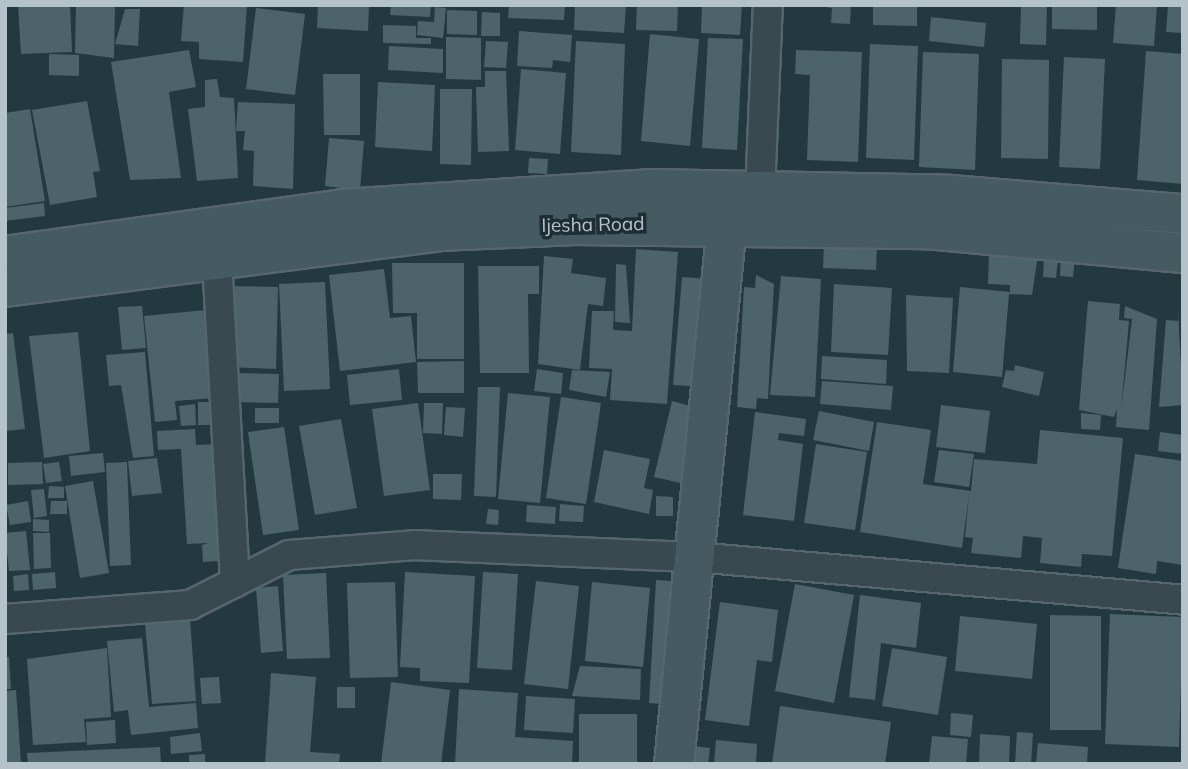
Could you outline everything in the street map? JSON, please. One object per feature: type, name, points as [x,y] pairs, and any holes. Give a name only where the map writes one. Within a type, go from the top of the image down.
[{"type":"main road","name":"Ijesha Road","points":[[5,256],[430,201],[649,189],[1070,200],[1183,214]]},
{"type":"main road","name":"Ijesha Road","points":[[5,287],[440,231],[727,223],[1035,235],[1183,253]]},
{"type":"main road","points":[[674,764],[727,223]]},
{"type":"street","points":[[760,193],[768,5]]},
{"type":"street","points":[[217,260],[235,582]]},
{"type":"street","points":[[5,619],[190,605],[289,555],[352,547],[695,557],[1183,600]]},
{"type":"building","points":[[18,5],[70,5],[72,52],[21,54]]},
{"type":"building","points":[[76,5],[115,5],[114,58],[75,53]]},
{"type":"building","points":[[184,5],[247,5],[243,62],[199,59],[199,42],[181,41]]},
{"type":"building","points":[[318,5],[369,5],[368,31],[317,28]]},
{"type":"building","points":[[391,5],[431,5],[430,17],[390,15]]},
{"type":"building","points":[[509,5],[565,5],[564,20],[508,18]]},
{"type":"building","points":[[575,5],[626,5],[624,33],[574,30]]},
{"type":"building","points":[[637,5],[678,5],[677,31],[636,30]]},
{"type":"building","points":[[702,5],[742,5],[740,35],[701,33]]},
{"type":"building","points":[[815,5],[851,5],[850,24],[831,23],[832,8]]},
{"type":"building","points":[[873,5],[917,5],[917,26],[873,25]]},
{"type":"building","points":[[1021,5],[1047,5],[1046,45],[1020,44]]},
{"type":"building","points":[[1052,5],[1097,5],[1097,30],[1052,29]]},
{"type":"building","points":[[1116,5],[1157,5],[1154,46],[1113,43]]},
{"type":"building","points":[[1168,5],[1183,5],[1182,33],[1166,32]]},
{"type":"building","points":[[435,7],[446,8],[443,38],[417,35],[418,21],[434,22]]},
{"type":"building","points":[[256,8],[305,14],[295,95],[246,89]]},
{"type":"building","points":[[125,9],[140,9],[138,46],[115,44]]},
{"type":"building","points":[[447,10],[477,11],[477,35],[447,34]]},
{"type":"building","points":[[482,12],[500,13],[500,36],[481,36]]},
{"type":"building","points":[[931,17],[986,23],[984,47],[929,41]]},
{"type":"building","points":[[383,25],[416,26],[416,38],[431,38],[431,44],[383,43]]},
{"type":"building","points":[[519,31],[572,35],[570,62],[553,60],[552,68],[517,66]]},
{"type":"building","points":[[650,34],[699,39],[690,146],[641,141]]},
{"type":"building","points":[[446,37],[481,38],[481,80],[446,79]]},
{"type":"building","points":[[708,38],[743,39],[737,150],[702,148]]},
{"type":"building","points":[[486,41],[508,42],[506,68],[484,67]]},
{"type":"building","points":[[576,41],[625,44],[621,155],[571,152]]},
{"type":"building","points":[[870,44],[918,46],[914,160],[866,158]]},
{"type":"building","points":[[389,46],[443,49],[443,73],[388,70]]},
{"type":"building","points":[[189,50],[196,87],[169,92],[181,178],[130,180],[111,62]]},
{"type":"building","points":[[796,50],[862,52],[858,162],[807,160],[810,75],[795,74]]},
{"type":"building","points":[[1146,51],[1183,54],[1183,184],[1137,180]]},
{"type":"building","points":[[923,52],[979,54],[975,170],[919,167]]},
{"type":"building","points":[[49,54],[79,55],[79,76],[49,75]]},
{"type":"building","points":[[1064,57],[1105,59],[1100,169],[1059,167]]},
{"type":"building","points":[[1002,59],[1049,60],[1048,159],[1001,158]]},
{"type":"building","points":[[521,69],[566,73],[560,154],[515,150]]},
{"type":"building","points":[[485,71],[506,71],[509,151],[478,152],[476,87],[485,87]]},
{"type":"building","points":[[323,74],[360,74],[360,135],[324,135]]},
{"type":"building","points":[[217,79],[220,97],[234,98],[238,178],[197,181],[188,109],[205,107],[205,80]]},
{"type":"building","points":[[378,82],[435,85],[432,151],[375,147]]},
{"type":"building","points":[[440,89],[472,89],[471,165],[440,164]]},
{"type":"building","points":[[87,101],[100,171],[93,172],[97,197],[50,205],[32,110]]},
{"type":"building","points":[[238,102],[295,104],[293,189],[253,186],[254,151],[243,150],[245,131],[236,131]]},
{"type":"building","points":[[30,109],[45,201],[5,207],[5,113]]},
{"type":"building","points":[[329,138],[364,141],[360,190],[325,186]]},
{"type":"building","points":[[529,158],[548,159],[547,174],[528,173]]},
{"type":"building","points":[[44,203],[45,216],[5,221],[5,208]]},
{"type":"building","points":[[824,241],[877,243],[876,270],[823,268]]},
{"type":"building","points":[[636,249],[678,252],[667,404],[610,400],[612,369],[589,368],[592,311],[614,311],[613,330],[632,331]]},
{"type":"building","points":[[989,252],[1038,254],[1032,295],[1009,294],[1002,377],[953,372],[960,287],[1010,292],[1010,285],[988,284]]},
{"type":"building","points":[[544,256],[573,259],[571,273],[606,278],[603,306],[588,304],[580,370],[538,364]]},
{"type":"building","points":[[1061,256],[1075,257],[1073,277],[1060,276]]},
{"type":"building","points":[[1044,258],[1058,259],[1056,278],[1043,277]]},
{"type":"building","points":[[392,263],[464,263],[464,359],[417,359],[417,313],[393,313]]},
{"type":"building","points":[[616,264],[626,265],[630,323],[615,322]]},
{"type":"building","points":[[478,266],[539,266],[539,294],[528,294],[529,373],[480,373]]},
{"type":"building","points":[[384,269],[390,318],[411,316],[416,362],[340,371],[329,275]]},
{"type":"building","points":[[756,275],[774,284],[768,399],[757,398],[756,409],[737,407],[744,287],[755,288]]},
{"type":"building","points":[[781,276],[821,279],[815,397],[770,395]]},
{"type":"building","points":[[682,277],[709,279],[704,387],[673,385]]},
{"type":"building","points":[[325,282],[330,389],[284,391],[279,284]]},
{"type":"building","points":[[834,284],[892,288],[888,355],[831,352]]},
{"type":"building","points":[[231,286],[278,287],[276,369],[229,367]]},
{"type":"building","points":[[906,295],[953,298],[949,373],[907,371]]},
{"type":"building","points":[[1088,301],[1120,304],[1119,320],[1129,321],[1121,411],[1132,319],[1124,318],[1125,306],[1157,319],[1149,430],[1116,427],[1117,409],[1114,417],[1079,410]]},
{"type":"building","points":[[142,306],[146,348],[122,350],[118,307]]},
{"type":"building","points":[[206,310],[215,398],[175,401],[177,420],[155,422],[144,316]]},
{"type":"building","points":[[1178,310],[1183,405],[1159,407],[1166,320],[1178,321]]},
{"type":"building","points":[[78,332],[90,451],[44,458],[29,336]]},
{"type":"building","points":[[13,333],[25,429],[5,431],[5,334]]},
{"type":"building","points":[[145,352],[154,456],[133,458],[121,385],[109,386],[106,355]]},
{"type":"building","points":[[822,356],[887,360],[886,384],[821,379]]},
{"type":"building","points":[[464,361],[464,393],[418,393],[417,362]]},
{"type":"building","points":[[1015,365],[1044,372],[1039,396],[1002,387],[1006,370],[1014,371]]},
{"type":"building","points":[[399,369],[402,400],[350,405],[347,375]]},
{"type":"building","points":[[537,369],[563,373],[561,394],[534,391]]},
{"type":"building","points":[[572,370],[610,372],[606,397],[569,390]]},
{"type":"building","points":[[236,373],[279,374],[278,403],[235,402]]},
{"type":"building","points":[[822,381],[893,386],[891,410],[820,404]]},
{"type":"building","points":[[478,387],[500,387],[496,497],[474,496]]},
{"type":"building","points":[[508,393],[550,397],[540,503],[498,499]]},
{"type":"building","points":[[561,397],[601,403],[586,504],[546,498]]},
{"type":"building","points":[[672,401],[698,408],[681,483],[654,477]]},
{"type":"building","points":[[198,402],[220,402],[221,425],[198,425]]},
{"type":"building","points":[[418,403],[430,490],[384,496],[372,409]]},
{"type":"building","points":[[424,403],[443,403],[442,434],[423,433]]},
{"type":"building","points":[[195,404],[196,425],[181,426],[179,406]]},
{"type":"building","points":[[941,405],[990,411],[985,453],[936,447]]},
{"type":"building","points":[[446,407],[465,408],[463,437],[444,435]]},
{"type":"building","points":[[255,408],[279,408],[279,423],[255,423]]},
{"type":"building","points":[[819,411],[874,422],[869,451],[813,440]]},
{"type":"building","points":[[755,412],[806,419],[804,436],[779,433],[778,440],[803,444],[794,521],[743,515]]},
{"type":"building","points":[[1081,413],[1101,415],[1100,430],[1081,429]]},
{"type":"building","points":[[341,419],[357,508],[315,515],[299,426]]},
{"type":"building","points":[[877,422],[931,430],[923,484],[971,491],[974,459],[1037,464],[1040,430],[1123,438],[1112,556],[1082,554],[1081,567],[1040,563],[1042,538],[1023,536],[1021,558],[971,553],[973,538],[965,537],[969,495],[962,548],[860,532]]},
{"type":"building","points":[[284,427],[299,530],[263,535],[248,432]]},
{"type":"building","points":[[195,429],[196,445],[216,444],[218,561],[203,562],[202,545],[208,543],[187,544],[181,449],[158,450],[157,431]]},
{"type":"building","points":[[1160,432],[1183,435],[1183,454],[1158,451]]},
{"type":"building","points":[[816,444],[867,452],[855,530],[804,523]]},
{"type":"building","points":[[604,450],[650,459],[644,488],[653,490],[649,514],[594,502]]},
{"type":"building","points":[[939,450],[974,454],[969,487],[934,482]]},
{"type":"building","points":[[103,453],[105,472],[71,476],[69,456]]},
{"type":"building","points":[[1135,454],[1183,461],[1183,565],[1157,561],[1156,574],[1118,568]]},
{"type":"building","points":[[157,458],[162,493],[132,496],[128,461]]},
{"type":"building","points":[[42,462],[43,484],[8,485],[8,463]]},
{"type":"building","points":[[59,462],[62,481],[46,483],[43,464]]},
{"type":"building","points":[[127,462],[131,565],[110,566],[106,463]]},
{"type":"building","points":[[433,474],[462,474],[461,500],[433,499]]},
{"type":"building","points":[[93,481],[109,573],[80,578],[65,486]]},
{"type":"building","points":[[49,486],[64,487],[64,498],[48,498]]},
{"type":"building","points":[[44,489],[47,516],[34,518],[31,490]]},
{"type":"building","points":[[656,496],[673,497],[673,516],[656,516]]},
{"type":"building","points":[[28,501],[31,522],[10,525],[6,505]]},
{"type":"building","points":[[51,501],[67,501],[67,514],[50,514]]},
{"type":"building","points":[[560,504],[584,506],[583,522],[559,521]]},
{"type":"building","points":[[527,505],[556,507],[555,524],[526,522]]},
{"type":"building","points":[[488,509],[499,510],[498,525],[486,524]]},
{"type":"building","points":[[33,519],[49,520],[49,532],[33,531]]},
{"type":"building","points":[[26,531],[30,570],[9,571],[5,533]]},
{"type":"building","points":[[33,533],[50,533],[51,568],[34,569]]},
{"type":"building","points":[[55,572],[56,588],[33,590],[32,574]]},
{"type":"building","points":[[405,572],[475,576],[469,683],[420,681],[420,668],[400,667]]},
{"type":"building","points":[[483,572],[518,574],[512,670],[477,668]]},
{"type":"building","points":[[326,573],[330,658],[287,659],[283,575]]},
{"type":"building","points":[[28,574],[29,590],[14,591],[13,576]]},
{"type":"building","points":[[656,580],[683,582],[676,705],[649,703]]},
{"type":"building","points":[[536,581],[579,586],[568,689],[524,684]]},
{"type":"building","points":[[395,582],[398,677],[350,678],[347,583]]},
{"type":"building","points":[[592,582],[650,588],[643,667],[585,661]]},
{"type":"building","points":[[795,584],[854,595],[834,703],[775,691]]},
{"type":"building","points":[[278,586],[283,651],[261,653],[256,588]]},
{"type":"building","points":[[860,595],[921,603],[916,648],[881,643],[875,700],[849,697]]},
{"type":"building","points":[[720,602],[778,610],[772,662],[757,660],[749,726],[705,720]]},
{"type":"building","points":[[1110,614],[1183,617],[1179,747],[1105,744]]},
{"type":"building","points":[[1050,615],[1101,616],[1101,730],[1050,730]]},
{"type":"building","points":[[960,616],[1037,624],[1032,679],[955,671]]},
{"type":"building","points":[[190,619],[196,701],[152,704],[145,623]]},
{"type":"building","points":[[142,638],[149,707],[196,703],[198,728],[131,735],[128,710],[114,712],[107,641]]},
{"type":"building","points":[[107,648],[111,717],[84,719],[86,742],[33,745],[27,659]]},
{"type":"building","points":[[892,648],[947,657],[938,715],[882,706]]},
{"type":"building","points":[[5,657],[9,657],[11,689],[5,689]]},
{"type":"building","points":[[580,666],[641,669],[640,700],[572,696]]},
{"type":"building","points":[[271,673],[316,677],[310,752],[340,754],[339,764],[265,764]]},
{"type":"building","points":[[219,677],[221,703],[202,704],[200,678]]},
{"type":"building","points":[[391,682],[450,690],[441,764],[381,764]]},
{"type":"building","points":[[337,687],[355,687],[355,708],[337,708]]},
{"type":"building","points":[[459,689],[518,693],[515,737],[573,741],[572,764],[455,764]]},
{"type":"building","points":[[16,690],[21,764],[5,764],[5,691]]},
{"type":"building","points":[[526,696],[575,699],[573,733],[524,730]]},
{"type":"building","points":[[780,706],[891,722],[885,764],[772,764]]},
{"type":"building","points":[[951,713],[973,715],[971,737],[950,735]]},
{"type":"building","points":[[579,714],[637,714],[637,764],[579,764]]},
{"type":"building","points":[[115,720],[116,743],[87,745],[86,722]]},
{"type":"building","points":[[1017,732],[1033,733],[1031,764],[1015,764]]},
{"type":"building","points":[[200,733],[202,751],[171,754],[170,737]]},
{"type":"building","points":[[980,734],[1010,736],[1009,764],[979,764]]},
{"type":"building","points":[[932,736],[968,739],[966,764],[929,764]]},
{"type":"building","points":[[716,740],[757,744],[756,764],[714,764]]},
{"type":"building","points":[[1038,743],[1088,747],[1087,764],[1036,764]]},
{"type":"building","points":[[694,746],[710,748],[708,764],[692,764]]},
{"type":"building","points":[[160,747],[161,764],[28,764],[27,753]]},
{"type":"building","points":[[205,754],[205,764],[189,764],[189,755]]}]
